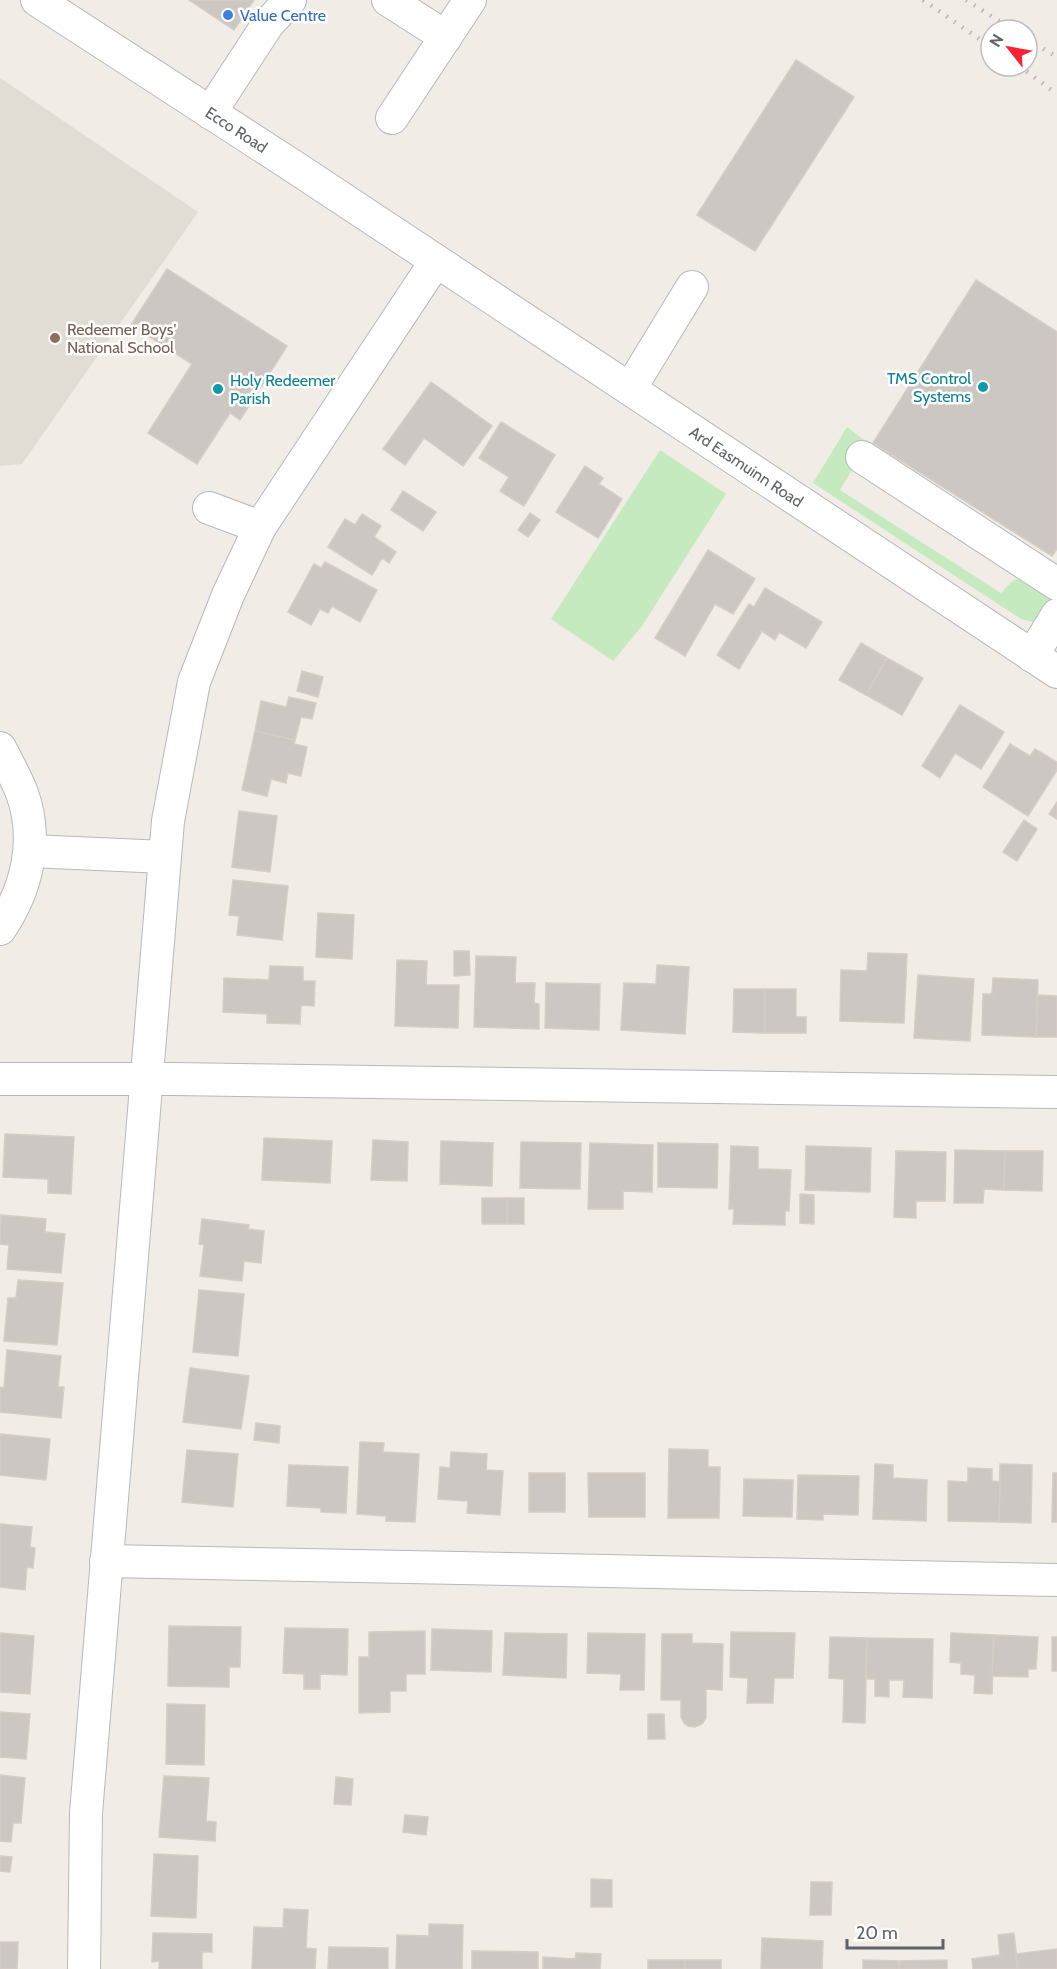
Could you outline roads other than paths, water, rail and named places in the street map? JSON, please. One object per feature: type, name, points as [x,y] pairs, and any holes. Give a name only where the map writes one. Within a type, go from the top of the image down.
[{"type":"street","name":"Ecco Road","points":[[37,0],[436,261]]},
{"type":"street","points":[[210,113],[268,24],[290,0]]},
{"type":"street","points":[[388,0],[446,37]]},
{"type":"street","points":[[392,118],[470,0]]},
{"type":"street","points":[[84,1969],[86,1813],[168,821],[194,682],[228,595],[260,527],[436,261]]},
{"type":"street","name":"Ard Easmuinn Road","points":[[436,261],[1044,664]]},
{"type":"street","points":[[630,389],[692,287]]},
{"type":"street","points":[[862,457],[1057,584]]},
{"type":"street","points":[[209,508],[260,527]]},
{"type":"street","points":[[1044,664],[1057,615]]},
{"type":"street","points":[[0,748],[22,794],[28,814],[30,839],[28,868],[19,896],[0,929]]},
{"type":"street","points":[[30,851],[165,857]]},
{"type":"street","points":[[0,1078],[147,1078],[1057,1092]]},
{"type":"street","points":[[106,1562],[1057,1580]]},
{"type":"railway","points":[[923,0],[979,39]]},
{"type":"railway","points":[[966,0],[994,18]]},
{"type":"railway","points":[[1039,46],[1057,57]]},
{"type":"railway","points":[[1035,78],[1057,94]]},
{"type":"place","name":"Value Centre","points":[[228,15]]},
{"type":"place","name":"Redeemer Boys' National School","points":[[55,338]]},
{"type":"place","name":"TMS Control Systems","points":[[983,387]]},
{"type":"place","name":"Holy Redeemer Parish","points":[[218,389]]}]
